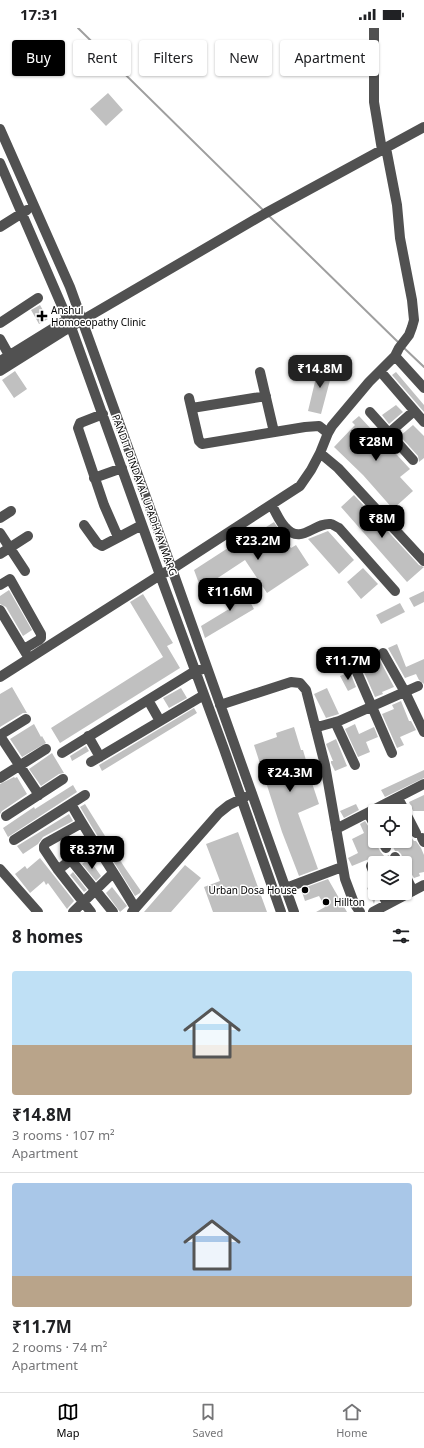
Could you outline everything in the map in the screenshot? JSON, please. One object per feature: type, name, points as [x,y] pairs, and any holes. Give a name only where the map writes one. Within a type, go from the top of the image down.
[{"type":"street","points":[[27,654],[53,643],[272,506],[300,486],[311,470],[328,433],[341,414],[400,348],[412,327],[414,320],[412,300],[400,238],[397,205],[374,102],[374,28]]},
{"type":"street","points":[[0,361],[424,127]]},
{"type":"street","name":"PANDIT DINDAYAL UPADHYAY MARG","points":[[0,129],[70,287],[294,912]]},
{"type":"street","name":"PANDIT DINDAYAL UPADHYAY MARG","points":[[0,163],[69,322],[281,912]]},
{"type":"street","points":[[0,227],[34,206]]},
{"type":"street","points":[[0,322],[38,298]]},
{"type":"street","points":[[0,371],[69,322]]},
{"type":"street","points":[[0,339],[9,355]]},
{"type":"street","points":[[400,348],[424,388]]},
{"type":"street","points":[[380,371],[424,422]]},
{"type":"street","points":[[260,372],[274,432]]},
{"type":"street","points":[[192,408],[266,396]]},
{"type":"street","points":[[189,398],[199,441],[202,444],[305,427],[319,426],[328,433]]},
{"type":"street","points":[[389,433],[414,411]]},
{"type":"street","points":[[370,412],[413,460]]},
{"type":"street","points":[[103,414],[80,423],[78,428],[94,478],[118,537]]},
{"type":"street","points":[[320,452],[347,477],[424,561]]},
{"type":"street","points":[[94,478],[122,468]]},
{"type":"street","points":[[272,506],[284,527],[295,535],[308,532],[323,525],[332,524],[339,528],[395,591]]},
{"type":"street","points":[[0,518],[10,511]]},
{"type":"street","points":[[84,525],[99,545],[106,544],[142,525]]},
{"type":"street","points":[[0,533],[25,571]]},
{"type":"street","points":[[0,554],[28,536]]},
{"type":"street","points":[[0,585],[10,579],[41,634],[41,638],[27,654],[0,676]]},
{"type":"street","points":[[20,590],[53,643]]},
{"type":"street","points":[[0,610],[27,654]]},
{"type":"street","points":[[383,653],[405,692],[424,732]]},
{"type":"street","points":[[353,663],[392,753]]},
{"type":"street","points":[[62,753],[195,671],[207,668]]},
{"type":"street","points":[[220,706],[291,682],[300,683],[306,690],[325,765],[342,867],[348,890],[360,912]]},
{"type":"street","points":[[315,726],[335,722],[372,708],[418,686]]},
{"type":"street","points":[[91,762],[204,695]]},
{"type":"street","points":[[148,700],[160,721]]},
{"type":"street","points":[[26,719],[0,736],[39,795]]},
{"type":"street","points":[[335,722],[355,765]]},
{"type":"street","points":[[88,736],[100,756]]},
{"type":"street","points":[[0,778],[46,750]]},
{"type":"street","points":[[6,816],[64,779]]},
{"type":"street","points":[[386,804],[424,784]]},
{"type":"street","points":[[72,804],[93,842],[123,886],[134,910],[219,813],[229,804],[252,794]]},
{"type":"street","points":[[14,840],[85,795]]},
{"type":"street","points":[[398,798],[421,837]]},
{"type":"street","points":[[336,829],[368,813]]},
{"type":"street","points":[[82,822],[51,840],[44,846],[44,849],[58,870],[91,912]]},
{"type":"street","points":[[58,870],[93,842]]},
{"type":"street","points":[[71,860],[113,912]]},
{"type":"street","points":[[286,888],[342,867]]},
{"type":"street","points":[[0,869],[38,912]]},
{"type":"street","points":[[73,912],[113,873]]},
{"type":"street","points":[[373,912],[424,885]]},
{"type":"street","points":[[385,900],[387,904]]},
{"type":"building","points":[[108,93],[123,110],[106,126],[90,109]]},
{"type":"building","points":[[40,305],[48,319],[39,324],[31,310]]},
{"type":"building","points":[[319,365],[333,369],[321,414],[308,411]]},
{"type":"building","points":[[15,371],[27,389],[14,398],[2,380]]},
{"type":"building","points":[[396,372],[424,405],[424,412],[392,375]]},
{"type":"building","points":[[396,405],[403,412],[389,424],[382,415]]},
{"type":"building","points":[[359,416],[410,469],[400,477],[413,491],[393,509],[363,475],[334,447],[355,425],[352,422]]},
{"type":"building","points":[[413,425],[424,436],[424,458],[419,462],[418,456],[400,436]]},
{"type":"building","points":[[354,495],[419,565],[424,567],[407,582],[341,507]]},
{"type":"building","points":[[274,522],[291,548],[296,545],[309,565],[267,593],[245,560],[201,589],[194,570],[228,548],[230,551],[245,541],[252,551],[270,539],[263,529]]},
{"type":"building","points":[[328,531],[354,560],[339,574],[308,539]]},
{"type":"building","points":[[363,568],[378,584],[361,599],[347,582]]},
{"type":"building","points":[[241,585],[254,609],[205,638],[201,626],[229,609],[223,598]]},
{"type":"building","points":[[9,590],[32,630],[23,636],[6,607],[0,604],[0,596]]},
{"type":"building","points":[[424,591],[424,602],[414,607],[409,598]]},
{"type":"building","points":[[143,594],[173,643],[167,646],[180,668],[60,743],[51,728],[163,657],[130,602]]},
{"type":"building","points":[[400,603],[405,612],[381,624],[376,615]]},
{"type":"building","points":[[397,644],[406,667],[424,659],[424,684],[419,680],[416,674],[405,678],[388,648]]},
{"type":"building","points":[[377,655],[394,687],[375,697],[360,663]]},
{"type":"building","points":[[350,672],[356,687],[348,691],[340,676]]},
{"type":"building","points":[[12,687],[27,713],[23,713],[0,727],[0,694]]},
{"type":"building","points":[[181,688],[187,698],[169,708],[163,698]]},
{"type":"building","points":[[327,688],[339,714],[326,718],[314,694]]},
{"type":"building","points":[[401,701],[409,721],[411,721],[416,730],[400,737],[404,745],[397,748],[382,714],[394,709],[392,705]]},
{"type":"building","points":[[194,708],[197,713],[102,771],[99,765]]},
{"type":"building","points":[[34,724],[46,743],[22,757],[10,739]]},
{"type":"building","points":[[355,724],[359,734],[374,727],[378,737],[366,742],[370,752],[358,757],[345,729]]},
{"type":"building","points":[[294,727],[301,750],[303,750],[319,804],[298,813],[318,869],[299,876],[282,832],[254,745],[277,737],[276,733]]},
{"type":"building","points":[[336,739],[347,766],[335,771],[331,763],[331,761],[333,761],[326,744]]},
{"type":"building","points":[[86,746],[89,751],[72,761],[70,756]]},
{"type":"building","points":[[52,753],[64,773],[59,774],[41,786],[29,769]]},
{"type":"building","points":[[424,770],[424,778],[385,797],[381,790]]},
{"type":"building","points":[[17,777],[27,794],[2,811],[0,814],[0,784]]},
{"type":"building","points":[[73,785],[77,792],[8,837],[3,828],[34,807],[35,809]]},
{"type":"building","points":[[424,795],[424,811],[413,811],[412,804],[409,802]]},
{"type":"building","points":[[85,804],[141,891],[135,896],[80,807]]},
{"type":"building","points":[[356,804],[359,810],[344,818],[340,811]]},
{"type":"building","points":[[69,814],[73,821],[43,837],[38,844],[23,854],[17,846]]},
{"type":"building","points":[[365,821],[368,826],[368,848],[378,848],[384,856],[368,856],[368,859],[352,866],[348,858],[358,853],[352,839],[364,833],[360,824]]},
{"type":"building","points":[[238,832],[267,912],[213,912],[204,887],[220,881],[206,844]]},
{"type":"building","points":[[412,838],[416,841],[424,855],[424,872],[419,873],[420,876],[414,878],[412,875],[412,856],[402,856],[398,851],[395,851],[394,848],[412,848]]},
{"type":"building","points":[[40,858],[74,901],[67,909],[48,883],[46,885],[44,881],[30,893],[15,874],[25,866],[27,869]]},
{"type":"building","points":[[89,859],[101,876],[96,881],[82,864]]},
{"type":"building","points":[[185,865],[201,878],[171,912],[144,912]]},
{"type":"building","points":[[73,872],[87,890],[84,892],[70,875]]},
{"type":"building","points":[[328,879],[347,912],[316,912],[325,907],[319,896],[305,901],[301,889]]},
{"type":"building","points":[[112,887],[127,906],[120,912],[106,893]]},
{"type":"waterway","points":[[78,28],[263,210]]},
{"type":"waterway","points":[[269,216],[399,343]]},
{"type":"waterway","points":[[403,347],[424,367]]},
{"type":"place","name":"Anshul Homoeopathy Clinic","points":[[42,316]]},
{"type":"place","name":"Urban Dosa House","points":[[305,890]]},
{"type":"place","name":"Hillton","points":[[326,902]]}]
